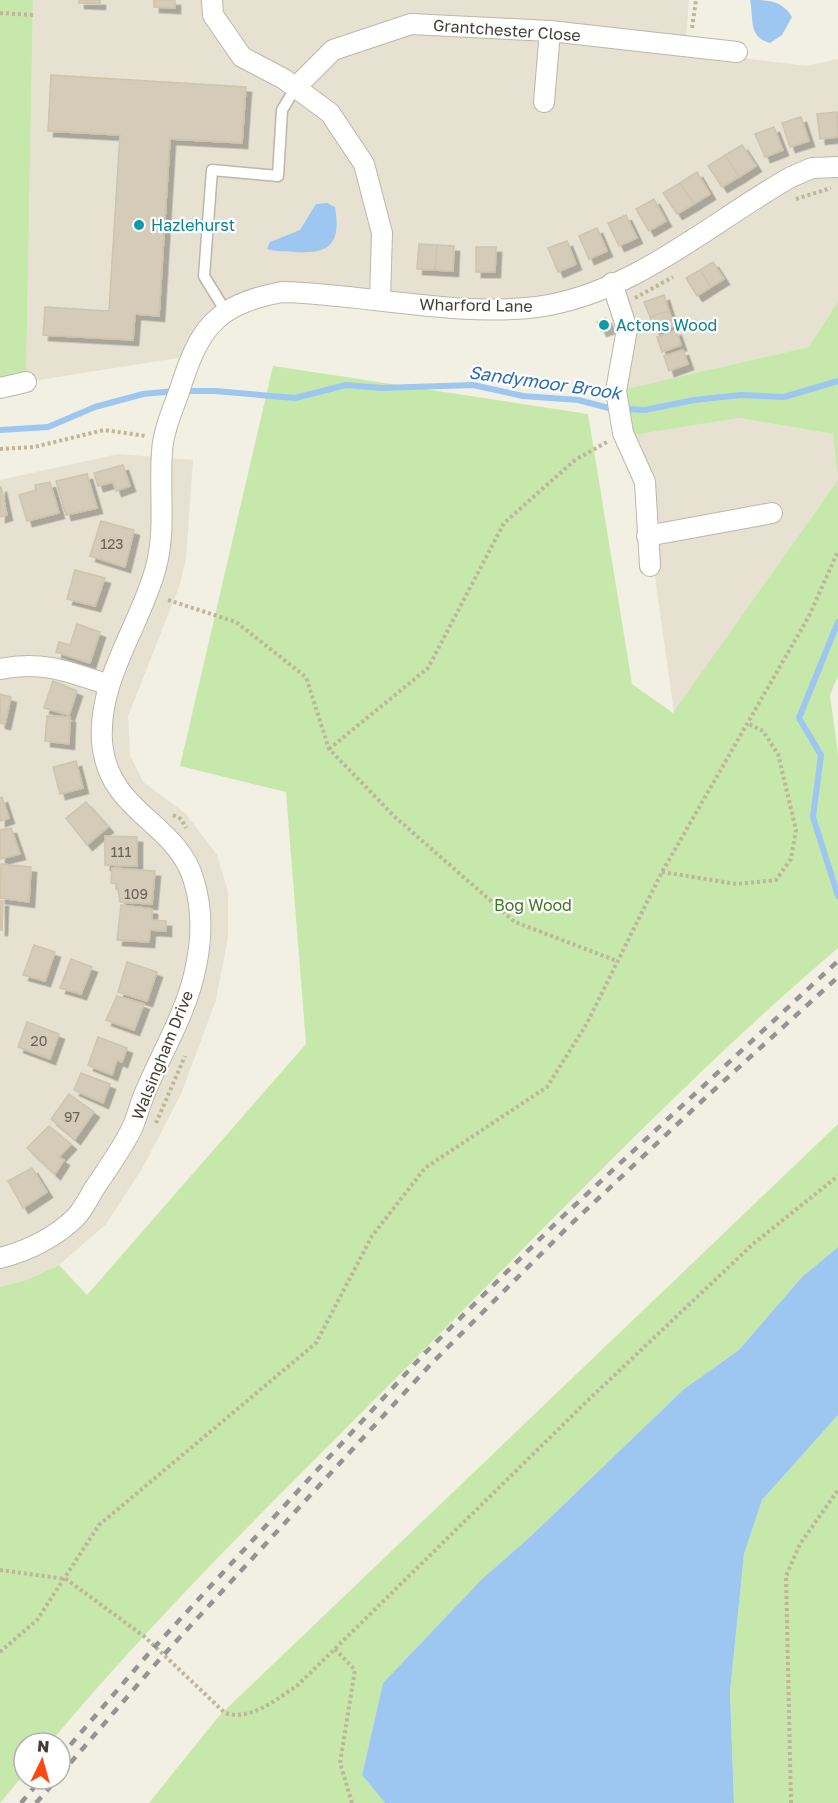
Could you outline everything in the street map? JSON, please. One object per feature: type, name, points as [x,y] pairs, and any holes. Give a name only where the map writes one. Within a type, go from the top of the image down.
[{"type":"street","points":[[212,0],[213,15],[242,57],[297,87],[330,112],[364,164],[382,233],[380,300]]},
{"type":"street","name":"Grantchester Close","points":[[297,87],[333,50],[411,24],[550,31],[737,52]]},
{"type":"street","points":[[544,102],[550,31]]},
{"type":"street","name":"Wharford Lane","points":[[186,368],[196,345],[211,322],[256,297],[282,292],[452,306],[528,308],[559,303],[612,283],[658,261],[791,177],[812,168],[838,167]]},
{"type":"street","points":[[612,283],[627,328],[616,391],[623,433],[645,482],[650,566]]},
{"type":"street","name":"Walsingham Drive","points":[[0,1258],[48,1239],[77,1216],[132,1127],[145,1091],[188,997],[196,967],[200,939],[199,908],[193,878],[177,848],[133,808],[116,787],[106,765],[102,743],[102,720],[109,685],[148,593],[157,564],[161,522],[162,450],[186,368]]},
{"type":"street","points":[[0,388],[26,382]]},
{"type":"street","points":[[647,536],[772,513]]},
{"type":"street","points":[[0,669],[24,664],[56,667],[109,685]]},
{"type":"lane","points":[[226,312],[204,276],[212,170],[278,176],[282,110],[297,87]]},
{"type":"path","points":[[689,46],[696,0]]},
{"type":"path","points":[[0,14],[33,15]]},
{"type":"path","points":[[788,203],[838,186]]},
{"type":"path","points":[[632,300],[680,272]]},
{"type":"path","points":[[0,449],[34,447],[104,430],[146,436]]},
{"type":"path","points":[[329,749],[428,668],[504,523],[575,460],[623,433]]},
{"type":"path","points":[[0,1652],[37,1620],[66,1579],[99,1525],[316,1343],[372,1236],[425,1168],[548,1087],[586,1025],[662,872],[809,616],[838,551]]},
{"type":"path","points":[[168,600],[237,622],[306,676],[329,749],[395,817],[515,922],[617,961]]},
{"type":"path","points":[[662,872],[737,884],[776,880],[791,859],[796,830],[778,754],[763,731],[747,723]]},
{"type":"path","points":[[0,1570],[66,1579],[145,1637],[225,1713],[237,1717],[262,1708],[298,1685],[583,1405],[745,1252],[838,1176]]},
{"type":"path","points":[[791,1803],[786,1576],[800,1544],[838,1490]]},
{"type":"path","points":[[336,1649],[355,1670],[340,1763],[352,1803]]},
{"type":"shaded area","points":[[33,0],[689,0],[685,51],[806,66],[838,59],[838,301],[809,347],[617,391],[629,329],[612,283],[536,306],[252,291],[184,357],[26,382]]},
{"type":"shaded area","points":[[739,418],[833,434],[838,480],[674,713],[649,533],[627,436]]},
{"type":"shaded area","points":[[118,454],[193,460],[186,559],[179,587],[128,716],[130,755],[143,782],[186,814],[217,855],[228,892],[228,937],[216,1000],[181,1094],[143,1167],[106,1224],[59,1265],[26,1280],[0,1287],[0,480]]},
{"type":"green space","points":[[0,0],[33,0],[26,382],[0,386]]},
{"type":"green space","points":[[838,301],[838,479],[833,434],[739,418],[627,436],[617,391],[809,347]]},
{"type":"green space","name":"Bog Wood","points":[[273,366],[588,414],[632,684],[673,713],[838,480],[838,676],[830,695],[838,754],[838,948],[729,1045],[572,1199],[184,1594],[138,1642],[60,1731],[12,1731],[12,1788],[0,1803],[0,1287],[26,1280],[59,1265],[87,1295],[306,1044],[286,792],[180,766]]},
{"type":"green space","points":[[838,1124],[838,1247],[802,1277],[739,1350],[684,1389],[531,1536],[482,1579],[383,1683],[362,1775],[385,1803],[149,1803],[219,1716]]},
{"type":"green space","points":[[838,1415],[838,1803],[734,1803],[730,1692],[744,1554],[762,1500]]},
{"type":"water","points":[[750,0],[779,4],[792,17],[782,35],[770,43],[755,32]]},
{"type":"water","points":[[327,203],[335,207],[336,230],[331,244],[318,251],[308,252],[267,249],[270,242],[300,230],[316,204]]},
{"type":"water","points":[[838,1247],[838,1415],[762,1500],[744,1554],[730,1692],[734,1803],[385,1803],[362,1775],[383,1683],[482,1579],[531,1536],[684,1389],[739,1350],[802,1277]]},
{"type":"building","points":[[79,0],[100,0],[100,4],[79,3]]},
{"type":"building","points":[[154,0],[175,0],[175,8],[154,7]]},
{"type":"building","name":"Hazlehurst","points":[[51,75],[246,87],[242,143],[170,139],[159,316],[135,314],[133,340],[43,335],[45,307],[109,311],[120,135],[48,131]]},
{"type":"building","points":[[837,112],[838,137],[820,139],[817,114]]},
{"type":"building","points":[[801,117],[809,141],[790,147],[782,123]]},
{"type":"building","points":[[774,127],[783,150],[765,157],[755,134]]},
{"type":"building","points":[[742,145],[756,166],[739,177],[725,155]]},
{"type":"building","points":[[725,155],[739,177],[722,187],[708,166]]},
{"type":"building","points":[[697,172],[710,194],[694,204],[680,183]]},
{"type":"building","points":[[680,183],[694,204],[677,214],[663,193]]},
{"type":"building","points":[[654,199],[666,221],[649,231],[636,209]]},
{"type":"building","points":[[626,215],[637,238],[619,246],[608,223]]},
{"type":"building","points":[[597,228],[607,251],[589,259],[579,236]]},
{"type":"building","points":[[567,241],[576,264],[558,272],[548,248]]},
{"type":"building","points":[[419,244],[437,245],[435,270],[417,269]]},
{"type":"building","points":[[437,245],[454,246],[453,271],[435,270]]},
{"type":"building","points":[[476,247],[496,247],[495,272],[476,272]]},
{"type":"building","points":[[713,262],[724,279],[711,287],[700,270]]},
{"type":"building","points":[[700,270],[711,287],[697,296],[686,278]]},
{"type":"building","points":[[664,295],[669,311],[650,317],[644,302]]},
{"type":"building","points":[[669,311],[674,326],[655,332],[650,317]]},
{"type":"building","name":"Actons Wood","points":[[606,318],[610,328],[601,331],[597,322]]},
{"type":"building","points":[[676,330],[681,345],[662,352],[657,337]]},
{"type":"building","points":[[683,350],[688,364],[669,371],[664,356]]},
{"type":"building","points":[[123,465],[130,486],[116,491],[113,482],[98,486],[94,473]]},
{"type":"building","points":[[87,474],[97,508],[66,515],[56,481]]},
{"type":"building","points":[[50,482],[59,513],[27,521],[19,495],[36,490],[35,485]]},
{"type":"building","points":[[0,487],[7,515],[0,517]]},
{"type":"building","points":[[101,521],[134,530],[125,567],[90,556]]},
{"type":"building","points":[[75,570],[105,578],[95,606],[67,599]]},
{"type":"building","points":[[77,624],[100,632],[90,663],[56,652],[59,642],[70,645]]},
{"type":"building","points":[[53,681],[77,691],[69,715],[44,708]]},
{"type":"building","points":[[0,694],[11,697],[5,724],[0,723]]},
{"type":"building","points":[[47,716],[70,717],[69,744],[45,741]]},
{"type":"building","points":[[76,761],[83,788],[60,794],[53,767]]},
{"type":"building","points":[[2,797],[9,818],[0,821],[0,798]]},
{"type":"building","points":[[86,802],[108,827],[87,845],[66,818]]},
{"type":"building","points":[[11,828],[20,854],[0,859],[0,830]]},
{"type":"building","points":[[105,836],[137,837],[137,866],[105,865]]},
{"type":"building","points":[[1,864],[31,867],[29,902],[0,898]]},
{"type":"building","points":[[112,868],[155,871],[152,904],[120,902],[117,884],[111,883]]},
{"type":"building","points":[[0,901],[3,901],[2,930],[0,930]]},
{"type":"building","points":[[121,905],[152,909],[152,920],[166,921],[166,931],[150,930],[149,942],[117,940]]},
{"type":"building","points":[[34,945],[55,952],[45,981],[23,975]]},
{"type":"building","points":[[71,959],[92,967],[81,994],[60,988]]},
{"type":"building","points":[[127,962],[157,972],[147,1001],[118,992]]},
{"type":"building","points":[[117,996],[144,1004],[134,1030],[106,1020]]},
{"type":"building","points":[[27,1022],[59,1034],[50,1059],[18,1047]]},
{"type":"building","points":[[98,1037],[127,1048],[122,1062],[117,1060],[112,1075],[88,1065]]},
{"type":"building","points":[[81,1073],[110,1084],[103,1103],[74,1090]]},
{"type":"building","points":[[69,1094],[94,1112],[75,1139],[51,1119]]},
{"type":"building","points":[[49,1126],[71,1144],[59,1157],[64,1160],[55,1174],[27,1148]]},
{"type":"building","points":[[32,1168],[47,1192],[23,1208],[8,1181]]},
{"type":"waterway","name":"Sandymoor Brook","points":[[0,430],[48,427],[95,407],[143,394],[175,391],[215,391],[295,398],[346,385],[382,388],[473,385],[523,396],[578,400],[609,408],[645,410],[694,400],[741,395],[784,397],[838,381]]},
{"type":"waterway","points":[[838,622],[799,718],[821,755],[813,817],[838,896]]},
{"type":"railway","points":[[72,1743],[150,1652],[422,1356],[560,1219],[838,961]]},
{"type":"railway","points":[[72,1761],[159,1660],[430,1365],[568,1227],[838,977]]},
{"type":"railway","points":[[21,1803],[31,1791]]},
{"type":"railway","points":[[36,1803],[46,1791]]},
{"type":"place","name":"Hazlehurst","points":[[139,225]]},
{"type":"place","name":"Actons Wood","points":[[604,325]]}]
